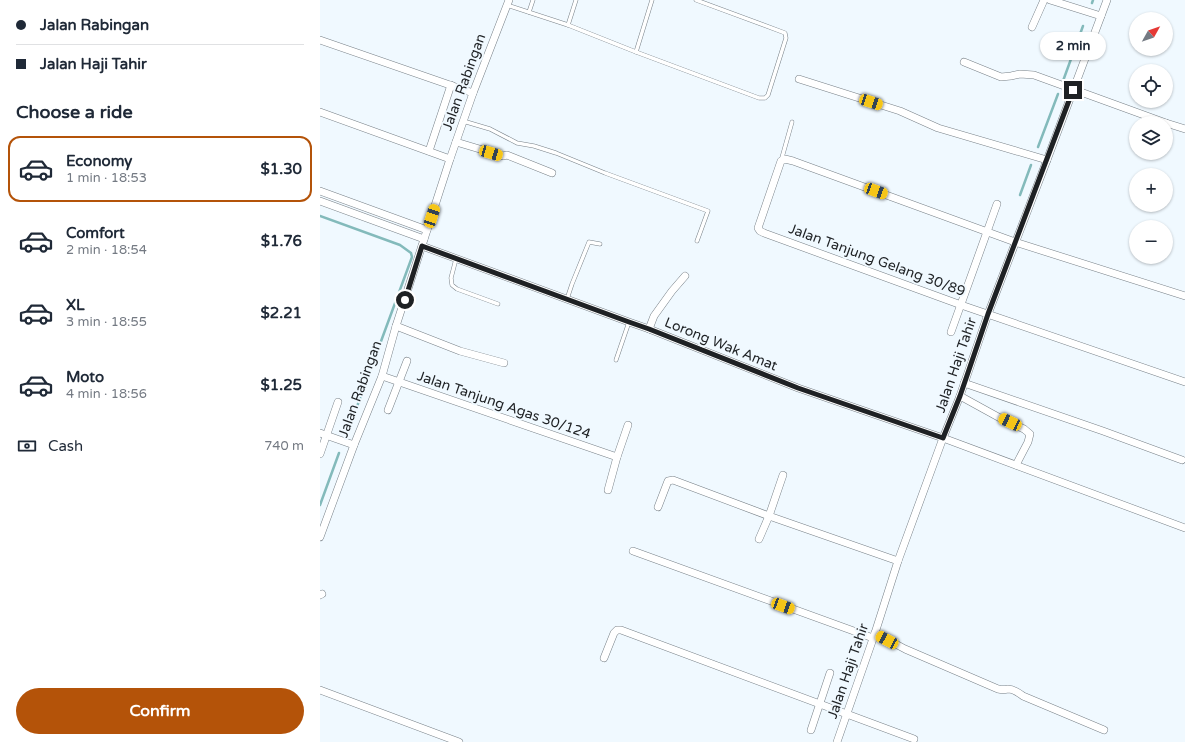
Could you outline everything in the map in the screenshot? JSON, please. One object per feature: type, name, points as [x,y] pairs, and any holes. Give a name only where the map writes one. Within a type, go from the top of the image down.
[{"type":"street","points":[[1032,27],[1044,0]]},
{"type":"street","points":[[1050,0],[1102,16]]},
{"type":"street","name":"Jalan Haji Tahir","points":[[837,742],[874,636],[898,561],[960,396],[988,314],[1107,0]]},
{"type":"street","name":"Jalan Rabingan","points":[[320,537],[354,445],[382,376],[396,326],[463,120],[508,2]]},
{"type":"street","points":[[320,40],[473,92]]},
{"type":"street","points":[[964,62],[1002,77],[1020,74],[1034,75],[1146,116]]},
{"type":"street","points":[[799,79],[900,112],[938,128],[1047,160]]},
{"type":"street","points":[[429,151],[452,85]]},
{"type":"street","points":[[320,112],[450,159]]},
{"type":"street","points":[[1173,125],[1185,129]]},
{"type":"street","points":[[456,142],[503,156],[507,155],[552,173]]},
{"type":"street","points":[[781,161],[785,159],[794,161],[986,232],[1185,296]]},
{"type":"street","name":"Jalan Tanjung Gelang 30/89","points":[[781,161],[758,228],[760,231],[961,305],[1185,382]]},
{"type":"street","points":[[320,191],[427,230]]},
{"type":"street","name":"Lorong Wak Amat","points":[[320,201],[423,243],[456,259],[649,329],[798,388],[943,438],[1185,528]]},
{"type":"street","points":[[951,332],[997,204]]},
{"type":"street","points":[[649,329],[654,316],[672,290],[685,276]]},
{"type":"street","points":[[396,326],[460,351],[504,363]]},
{"type":"street","points":[[388,410],[406,361]]},
{"type":"street","name":"Jalan Tanjung Agas 30/124","points":[[382,376],[617,458]]},
{"type":"street","points":[[964,383],[1182,460]]},
{"type":"street","points":[[960,396],[1000,418],[1024,429],[1030,434],[1028,442],[1016,465]]},
{"type":"street","points":[[320,454],[323,434],[338,402]]},
{"type":"street","points":[[608,490],[628,425]]},
{"type":"street","points":[[323,434],[354,445]]},
{"type":"street","points":[[759,539],[769,516],[783,474]]},
{"type":"street","points":[[658,508],[668,481],[673,480],[769,516],[898,561]]},
{"type":"street","points":[[633,551],[874,636],[1003,691],[1007,689],[1014,690],[1023,696],[1104,730]]},
{"type":"street","points":[[604,658],[614,633],[617,630],[622,630],[914,739]]},
{"type":"street","points":[[811,730],[830,673]]},
{"type":"street","points":[[320,690],[459,742]]},
{"type":"lane","points":[[529,12],[533,0]]},
{"type":"lane","points":[[568,25],[576,0]]},
{"type":"lane","points":[[636,52],[652,0]]},
{"type":"lane","points":[[508,2],[529,12],[568,25],[759,98],[765,98],[768,95],[786,38],[785,33],[696,0]]},
{"type":"lane","points":[[463,120],[490,129],[517,143],[534,146],[556,153],[605,173],[708,211],[696,241]]},
{"type":"lane","points":[[781,161],[792,122]]},
{"type":"lane","points":[[567,299],[589,242],[600,244]]},
{"type":"lane","points":[[456,259],[451,278],[452,284],[458,289],[498,304]]},
{"type":"lane","points":[[616,360],[629,322]]},
{"type":"waterway","points":[[1063,81],[1083,26]]},
{"type":"waterway","points":[[1038,147],[1058,94]]},
{"type":"waterway","points":[[1020,195],[1031,165]]},
{"type":"waterway","points":[[320,216],[400,245],[411,253],[412,257],[348,431]]},
{"type":"waterway","points":[[320,505],[339,453]]},
{"type":"route","points":[[405,300],[422,246],[649,329],[798,388],[943,438],[960,396],[988,314],[1073,90]]}]
